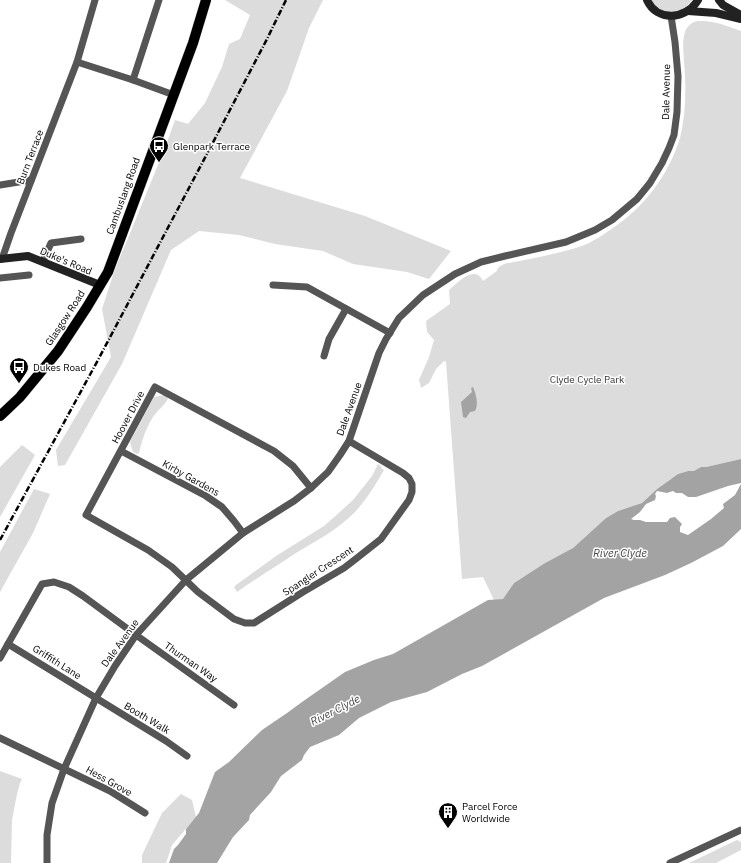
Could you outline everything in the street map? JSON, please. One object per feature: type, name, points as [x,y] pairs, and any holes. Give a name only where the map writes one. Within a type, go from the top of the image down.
[{"type":"main road","name":"Cambuslang Road","points":[[100,286],[108,272],[174,95],[193,43],[206,0]]},
{"type":"main road","name":"Glasgow Road","points":[[0,416],[20,397],[58,351],[100,286]]},
{"type":"street","name":"Burn Terrace","points":[[1,259],[77,62],[95,0]]},
{"type":"street","points":[[132,80],[159,0]]},
{"type":"street","points":[[647,0],[654,9],[662,14],[670,16],[688,12],[698,0]]},
{"type":"street","points":[[718,0],[723,5],[741,15]]},
{"type":"street","points":[[688,12],[716,14],[741,19]]},
{"type":"street","name":"Dale Avenue","points":[[47,863],[47,835],[52,803],[64,768],[96,698],[115,666],[136,635],[186,580],[243,533],[294,501],[328,472],[349,441],[379,353],[399,318],[423,295],[456,274],[481,262],[566,242],[595,230],[612,220],[637,199],[650,183],[662,163],[674,135],[677,112],[678,76],[675,42],[670,16]]},
{"type":"street","points":[[77,62],[174,95]]},
{"type":"street","points":[[0,185],[31,180]]},
{"type":"street","points":[[43,262],[51,243],[81,239]]},
{"type":"street","name":"Duke's Road","points":[[1,259],[28,256],[100,286]]},
{"type":"street","points":[[0,278],[29,275]]},
{"type":"street","points":[[273,285],[307,287],[390,333]]},
{"type":"street","points":[[324,356],[329,339],[346,309]]},
{"type":"street","name":"Hoover Drive","points":[[186,580],[172,567],[148,550],[86,516],[155,387],[274,451],[293,466],[311,488]]},
{"type":"street","name":"Spangler Crescent","points":[[186,580],[198,592],[234,619],[245,623],[254,623],[344,568],[381,539],[409,500],[412,492],[412,484],[409,478],[403,473],[349,441]]},
{"type":"street","name":"Kirby Gardens","points":[[121,451],[222,507],[243,533]]},
{"type":"street","name":"Thurman Way","points":[[8,644],[42,584],[54,582],[70,588],[83,596],[234,705]]},
{"type":"street","points":[[0,658],[8,644]]},
{"type":"street","name":"Griffith Lane","points":[[8,644],[96,698]]},
{"type":"street","name":"Booth Walk","points":[[96,698],[166,741],[187,756]]},
{"type":"street","name":"Hess Grove","points":[[0,738],[110,791],[144,813]]},
{"type":"street","points":[[670,863],[741,830]]},
{"type":"green space","points":[[225,0],[323,0],[309,28],[287,91],[240,178],[365,216],[451,251],[429,279],[407,272],[353,264],[323,251],[275,244],[239,235],[199,231],[171,250],[122,364],[65,465],[58,466],[56,450],[111,357],[102,309],[114,272],[175,120],[188,124],[205,103],[222,67],[229,44],[240,39],[250,15]]},
{"type":"green space","points":[[651,0],[692,0],[681,10],[666,12],[661,10]]},
{"type":"green space","name":"Clyde Cycle Park","points":[[698,21],[715,22],[741,31],[741,459],[701,467],[694,472],[688,471],[678,474],[657,489],[642,503],[618,511],[606,518],[573,548],[545,563],[514,583],[503,599],[494,600],[483,577],[462,579],[446,362],[444,361],[436,369],[429,383],[421,388],[419,380],[429,357],[434,340],[427,332],[426,321],[450,304],[449,290],[466,276],[475,274],[483,281],[504,264],[557,253],[587,244],[602,236],[634,212],[644,201],[662,178],[680,138],[685,100],[684,37],[688,26]]},
{"type":"green space","points":[[164,395],[168,398],[164,405],[154,415],[144,434],[139,453],[137,454],[133,452],[130,442],[154,397]]},
{"type":"green space","points":[[22,445],[35,455],[0,517],[0,467]]},
{"type":"green space","points":[[378,464],[384,470],[374,487],[354,513],[341,525],[237,592],[234,587],[236,585],[276,556],[324,526],[353,500],[372,476]]},
{"type":"green space","points":[[34,489],[50,494],[33,533],[0,592],[0,552]]},
{"type":"green space","points":[[0,771],[22,779],[17,794],[12,820],[11,863],[0,863]]},
{"type":"green space","points":[[181,794],[192,800],[196,817],[172,845],[166,863],[142,863],[142,855],[162,813]]},
{"type":"green space","points":[[737,840],[741,842],[741,850],[716,863],[689,863]]},
{"type":"water","points":[[473,387],[477,399],[477,406],[475,411],[470,412],[466,418],[463,417],[461,402],[472,392],[471,388]]},
{"type":"water","name":"River Clyde","points":[[741,459],[741,483],[696,497],[688,497],[682,493],[676,493],[673,491],[667,493],[657,491],[655,494],[655,500],[646,504],[640,512],[631,519],[646,522],[667,522],[670,518],[675,517],[682,524],[680,527],[680,532],[688,535],[724,508],[723,504],[735,495],[741,484],[741,529],[723,546],[665,575],[604,598],[482,666],[462,674],[427,692],[391,702],[359,718],[339,735],[310,747],[302,760],[281,776],[271,792],[250,815],[249,820],[233,837],[217,863],[169,863],[174,849],[186,834],[186,829],[199,813],[215,772],[229,762],[262,730],[345,672],[393,654],[488,600],[503,599],[514,583],[545,563],[573,548],[606,518],[618,511],[642,503],[657,489],[678,474],[694,471],[701,467]]},
{"type":"railway","points":[[0,540],[98,360],[208,152],[286,0]]},
{"type":"place","name":"Glenpark Terrace","points":[[159,163]]},
{"type":"place","name":"Dukes Road","points":[[19,384]]},
{"type":"place","name":"Parcel Force Worldwide","points":[[448,829]]}]
